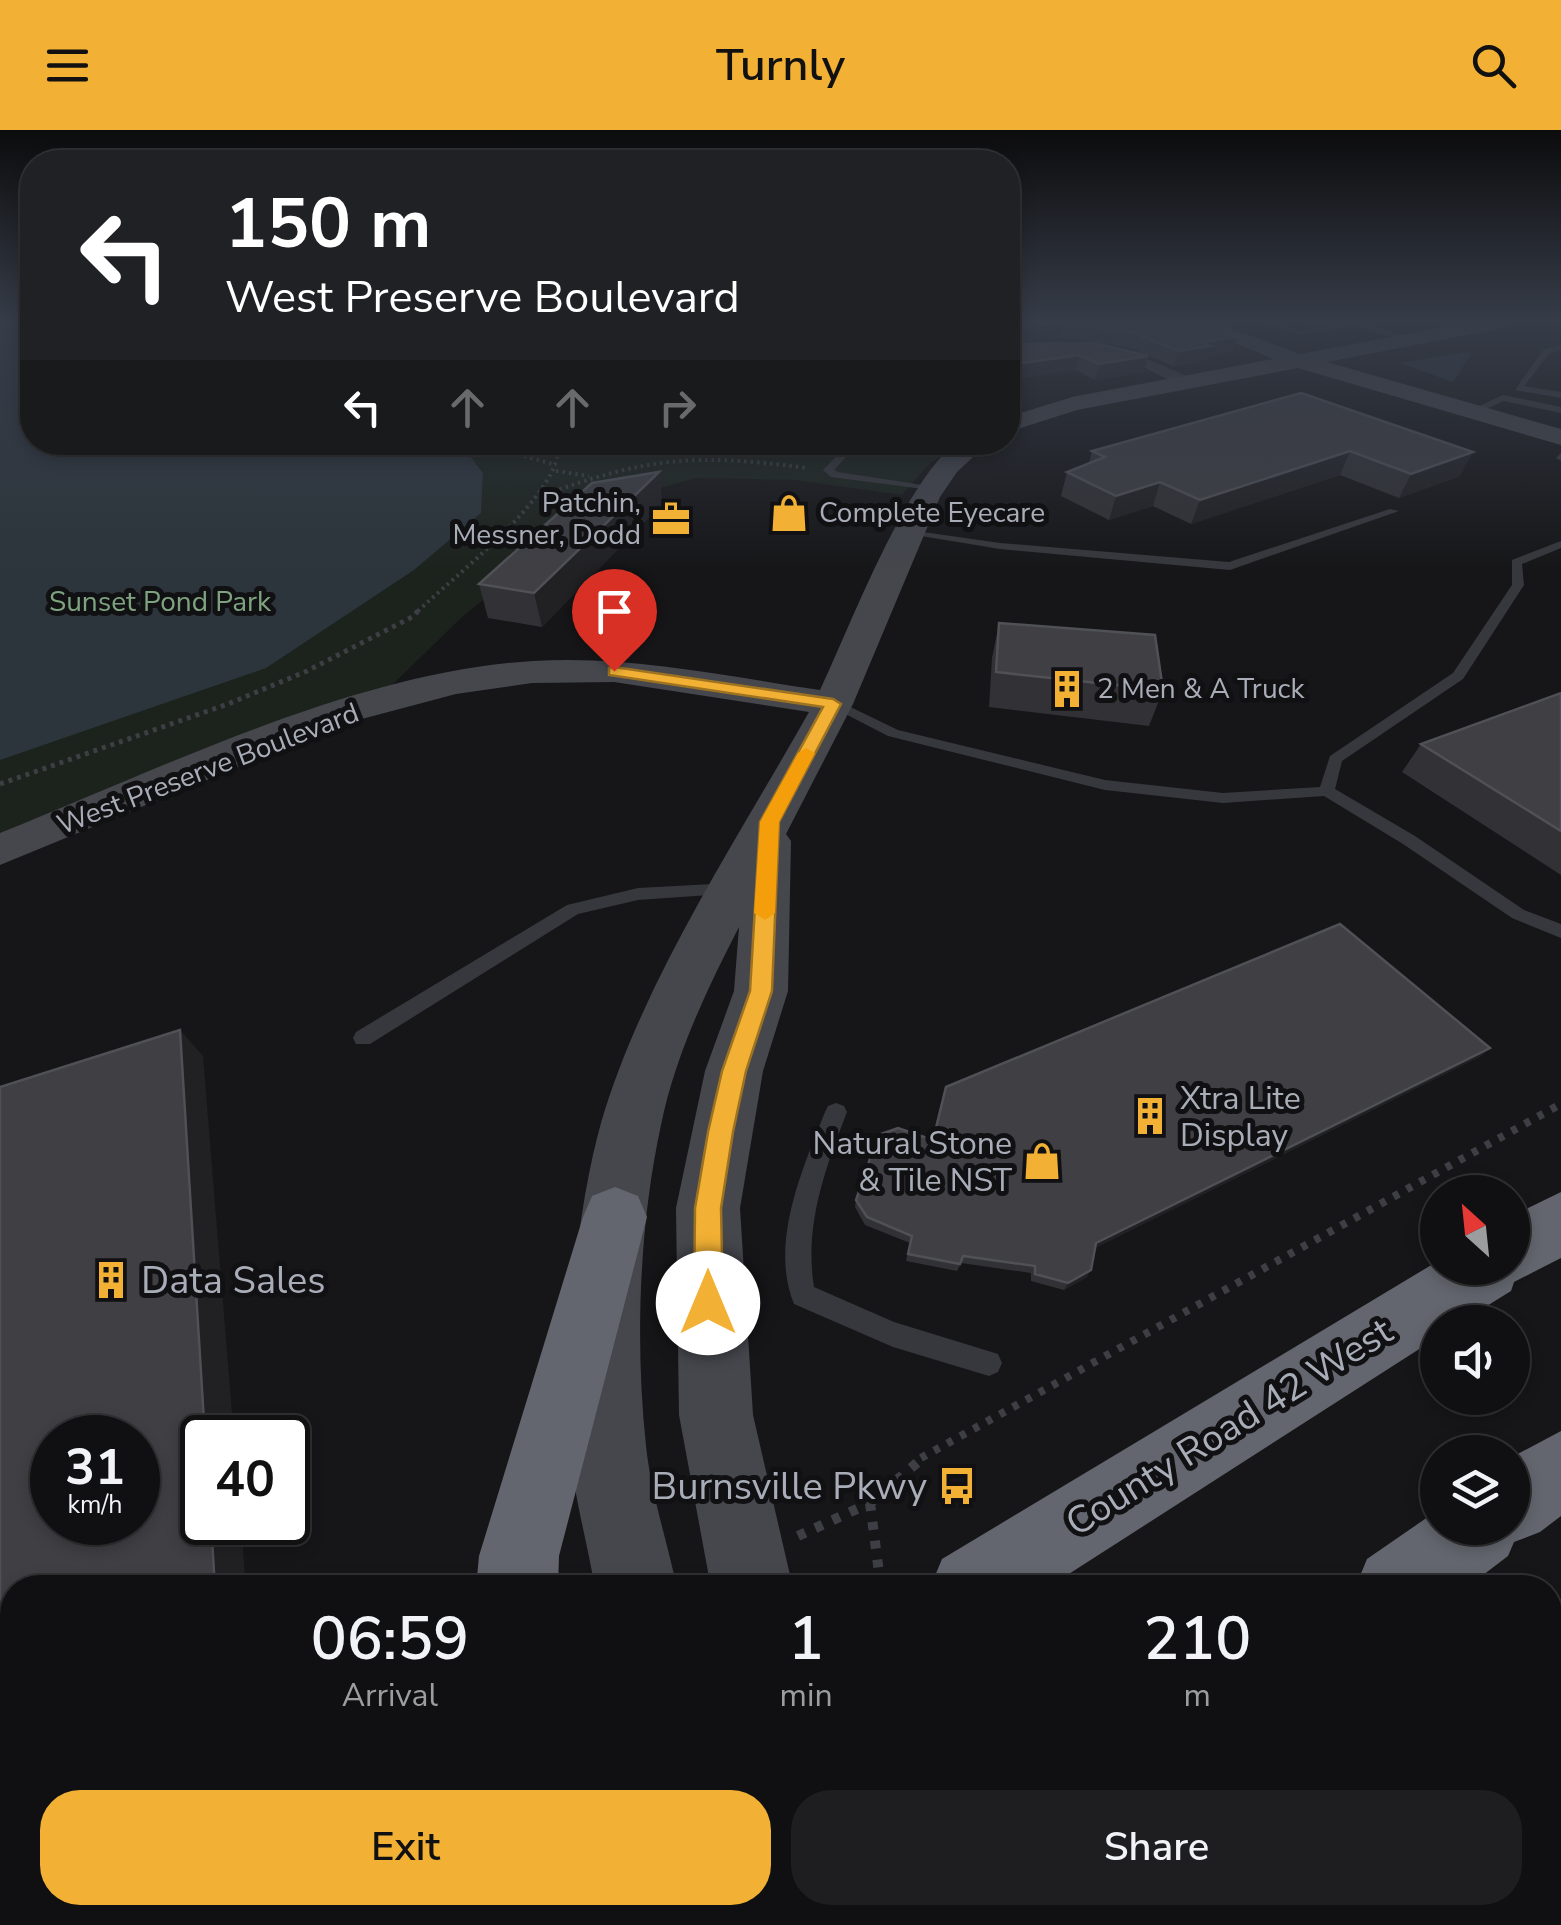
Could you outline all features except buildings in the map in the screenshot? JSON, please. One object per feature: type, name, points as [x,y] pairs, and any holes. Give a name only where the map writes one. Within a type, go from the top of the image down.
[{"type":"highway","points":[[518,1575],[520,1556],[615,1217]]},
{"type":"highway","points":[[1530,1241],[1561,1222]]},
{"type":"highway","name":"County Road 42 West","points":[[992,1575],[1460,1285]]},
{"type":"highway","points":[[1530,1491],[1561,1469]]},
{"type":"highway","points":[[1414,1575],[1456,1545]]},
{"type":"street","points":[[1020,421],[1067,406]]},
{"type":"street","points":[[1450,406],[1561,438]]},
{"type":"street","points":[[633,1575],[608,1448],[607,1322],[615,1217],[631,1124],[656,1048],[687,977],[833,704],[931,487],[957,455]]},
{"type":"street","name":"West Preserve Boulevard","points":[[0,850],[330,716],[454,683],[532,672],[614,671],[833,704]]},
{"type":"street","points":[[749,1575],[716,1416],[708,1303],[708,1208],[734,1071],[761,991],[769,822]]},
{"type":"lane","points":[[1471,412],[1485,406]]},
{"type":"lane","points":[[843,455],[828,470],[835,475],[931,487]]},
{"type":"lane","points":[[908,534],[1230,566],[1394,511]]},
{"type":"lane","points":[[1327,791],[1335,759],[1458,676],[1518,585],[1516,562],[1561,544]]},
{"type":"lane","points":[[833,704],[892,734],[1105,786],[1223,798],[1327,791],[1410,840],[1518,914],[1561,931]]},
{"type":"lane","points":[[363,1038],[573,909],[638,894],[734,889]]},
{"type":"lane","points":[[836,1112],[804,1193],[797,1269],[803,1295],[892,1334],[989,1363]]},
{"type":"path","points":[[0,784],[228,704],[307,671],[412,617],[540,496],[556,468],[558,455]]},
{"type":"path","points":[[524,456],[595,476]]},
{"type":"path","points":[[540,496],[635,466],[696,458],[828,470]]},
{"type":"path","points":[[854,1509],[870,1503],[922,1457],[1561,1104]]},
{"type":"path","points":[[870,1503],[879,1575]]},
{"type":"green space","name":"Sunset Pond Park","points":[[0,406],[20,406],[20,455],[943,455],[928,465],[902,495],[795,480],[696,478],[599,505],[462,617],[389,688],[0,836]]},
{"type":"shaded area","points":[[0,406],[20,406],[20,455],[469,455],[483,473],[481,513],[414,570],[266,668],[0,760]]},
{"type":"slow traffic","points":[[765,913],[769,822],[806,753]]},
{"type":"place","name":"Complete Eyecare","points":[[789,513]]},
{"type":"place","name":"Patchin, Messner, Dodd","points":[[671,519]]},
{"type":"place","name":"2 Men & A Truck","points":[[1067,689]]},
{"type":"place","name":"Xtra Lite Display","points":[[1150,1116]]},
{"type":"place","name":"Natural Stone & Tile NST","points":[[1042,1161]]},
{"type":"place","name":"Data Sales","points":[[111,1280]]},
{"type":"place","name":"Burnsville Pkwy","points":[[957,1486]]},
{"type":"route","points":[[614,671],[833,704],[769,822],[761,991],[734,1071],[720,1132],[708,1208],[708,1303]]}]
